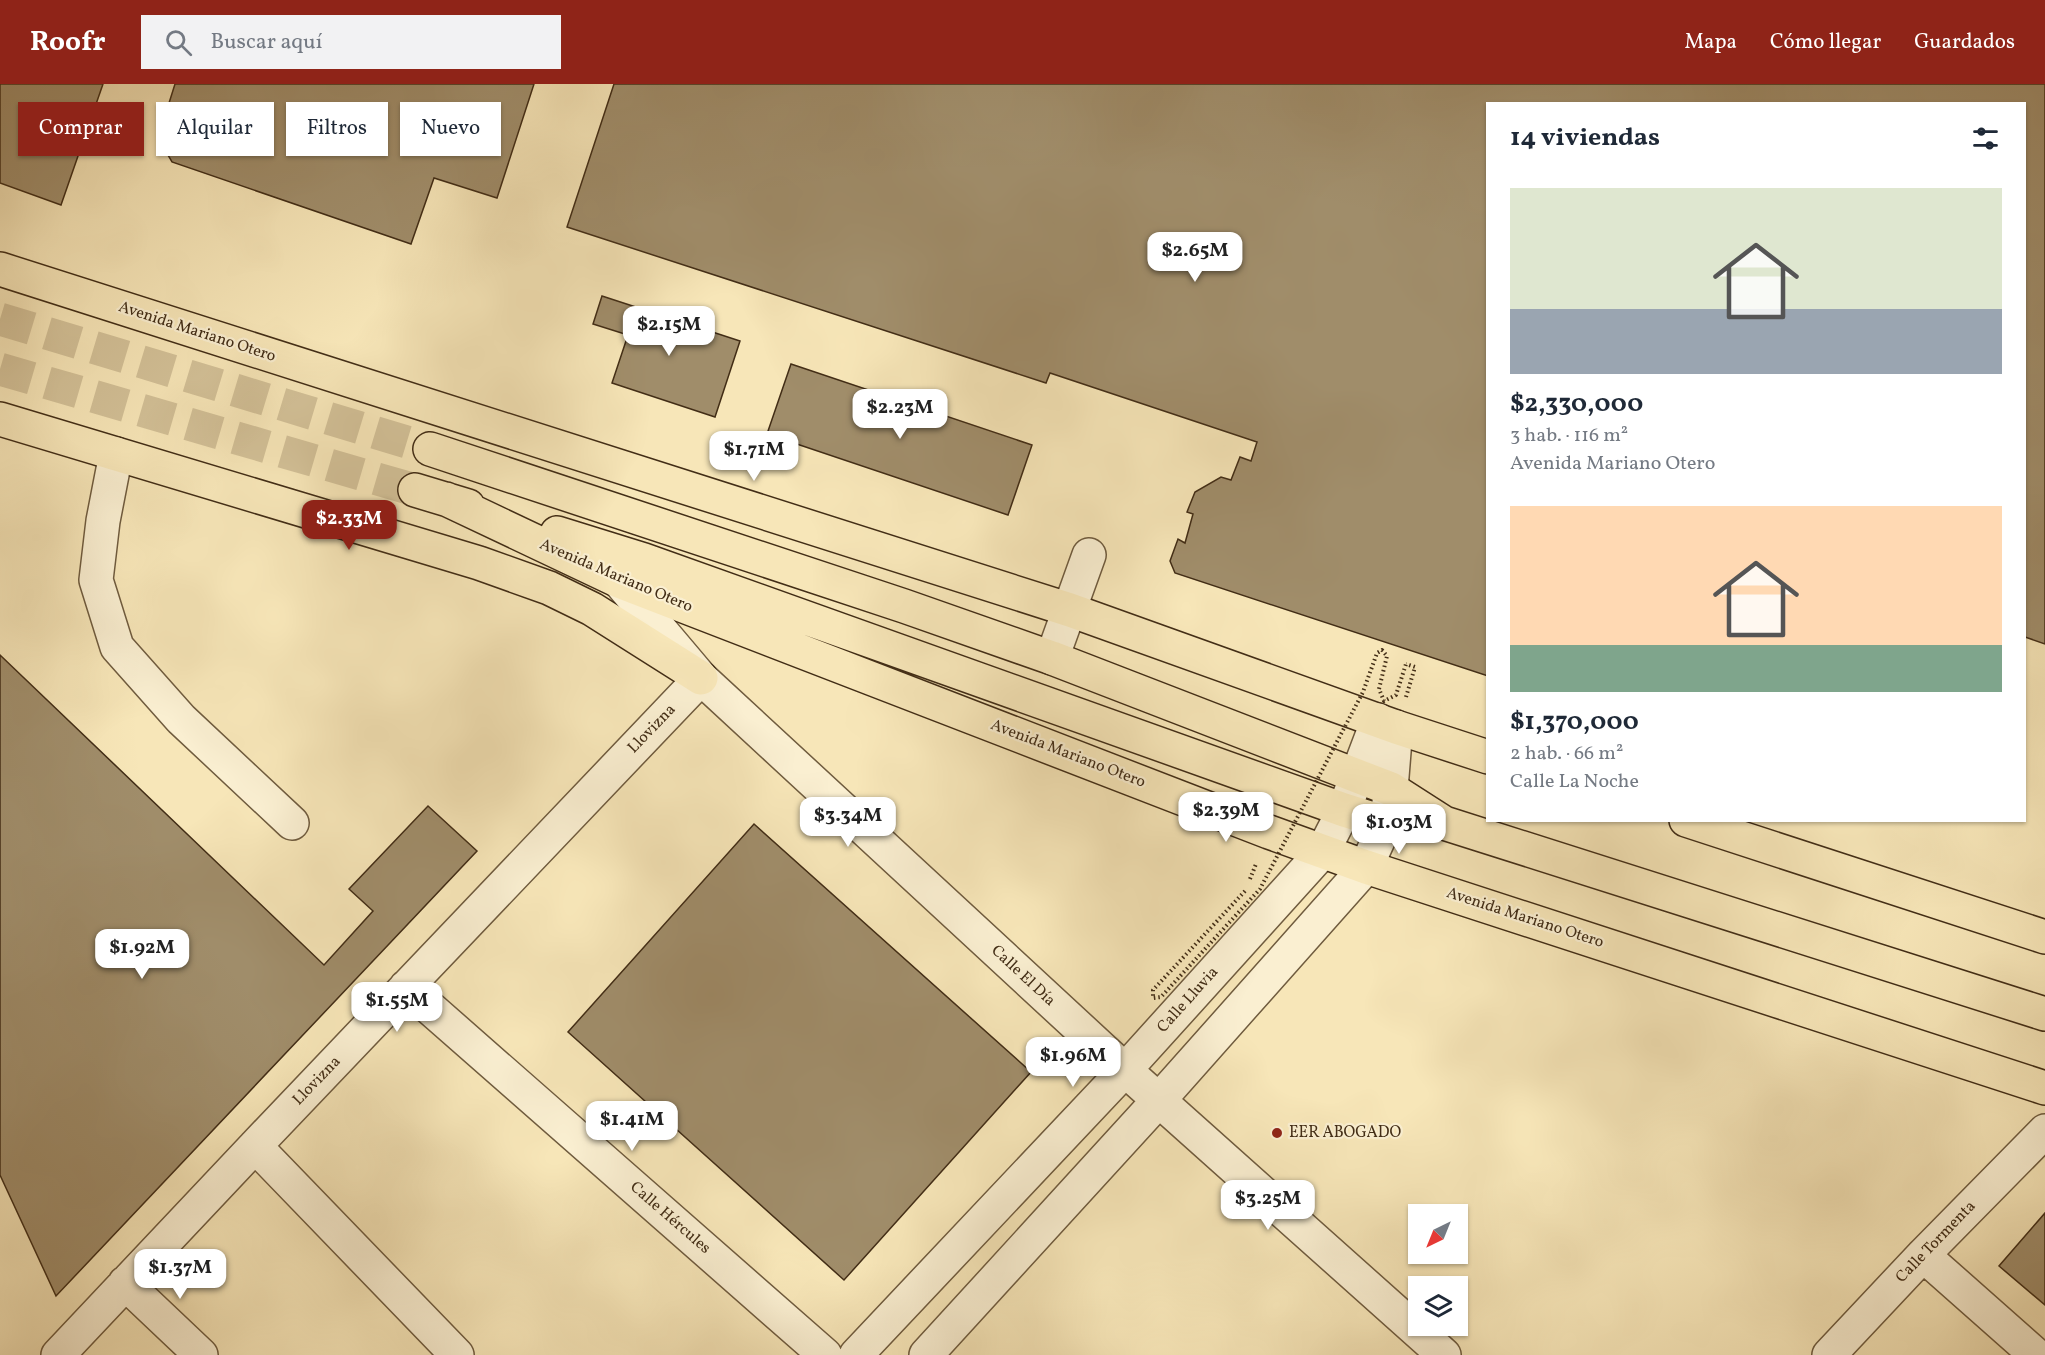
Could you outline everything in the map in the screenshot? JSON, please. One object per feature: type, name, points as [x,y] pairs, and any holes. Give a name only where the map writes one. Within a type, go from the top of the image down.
[{"type":"main road","name":"Avenida Mariano Otero","points":[[0,269],[1070,610],[1387,724],[1486,755]]},
{"type":"main road","points":[[0,419],[479,563],[549,588],[592,609],[701,678]]},
{"type":"main road","name":"Avenida Mariano Otero","points":[[430,449],[904,606],[1052,658],[1391,789],[1444,823],[2045,1014]]},
{"type":"main road","name":"Avenida Mariano Otero","points":[[415,490],[644,560],[1344,810],[1386,823],[1444,823]]},
{"type":"main road","name":"Avenida Mariano Otero","points":[[446,499],[619,580],[1258,828],[1366,867],[2045,1088]]},
{"type":"main road","points":[[1692,822],[2045,937]]},
{"type":"street","points":[[116,454],[103,520],[96,580],[117,647],[181,719],[292,823]]},
{"type":"street","points":[[1052,658],[1089,555]]},
{"type":"street","name":"Calle El Día","points":[[619,580],[701,678],[1125,1070],[1444,1355]]},
{"type":"street","name":"Llovizna","points":[[58,1355],[701,678]]},
{"type":"street","points":[[926,1355],[1159,1100],[1366,867],[1386,823],[1391,789],[1387,724]]},
{"type":"street","name":"Calle Lluvia","points":[[856,1355],[1125,1070],[1323,851],[1344,810],[1356,775],[1387,724]]},
{"type":"street","name":"Calle Hércules","points":[[406,987],[825,1355]]},
{"type":"street","name":"Calle Tormenta","points":[[1829,1355],[2045,1131]]},
{"type":"street","points":[[255,1146],[457,1355]]},
{"type":"street","points":[[1923,1255],[2036,1355]]},
{"type":"street","points":[[125,1283],[201,1355]]},
{"type":"path","points":[[1245,891],[1153,990],[1153,998],[1161,997],[1260,888],[1363,692],[1377,653],[1382,650],[1387,656],[1379,689],[1384,701],[1396,695],[1406,664]]},
{"type":"building","points":[[0,84],[103,84],[97,102],[18,102],[18,156],[78,156],[61,205],[0,183]]},
{"type":"building","points":[[175,84],[534,84],[497,198],[434,178],[411,244],[172,162],[168,156],[274,156],[274,102],[169,102]]},
{"type":"building","points":[[614,84],[2045,84],[2045,644],[2026,637],[2026,102],[1486,102],[1486,675],[1175,573],[1170,561],[1178,539],[1185,543],[1193,514],[1187,512],[1195,492],[1221,477],[1231,480],[1240,457],[1251,461],[1257,442],[1050,373],[1046,383],[567,227]]},
{"type":"building","points":[[602,296],[740,341],[715,417],[612,383],[628,335],[593,324]]},
{"type":"building","points":[[791,364],[1032,445],[1008,515],[767,434]]},
{"type":"building","points":[[0,655],[324,965],[373,911],[349,889],[428,806],[477,851],[56,1296],[0,1175]]},
{"type":"building","points":[[754,824],[1031,1072],[844,1280],[568,1032]]},
{"type":"building","points":[[2045,1213],[2045,1305],[1999,1266]]},
{"type":"tunnel","points":[[0,319],[430,449]]},
{"type":"tunnel","points":[[0,369],[415,490]]},
{"type":"place","name":"EER ABOGADO","points":[[1277,1133]]}]
